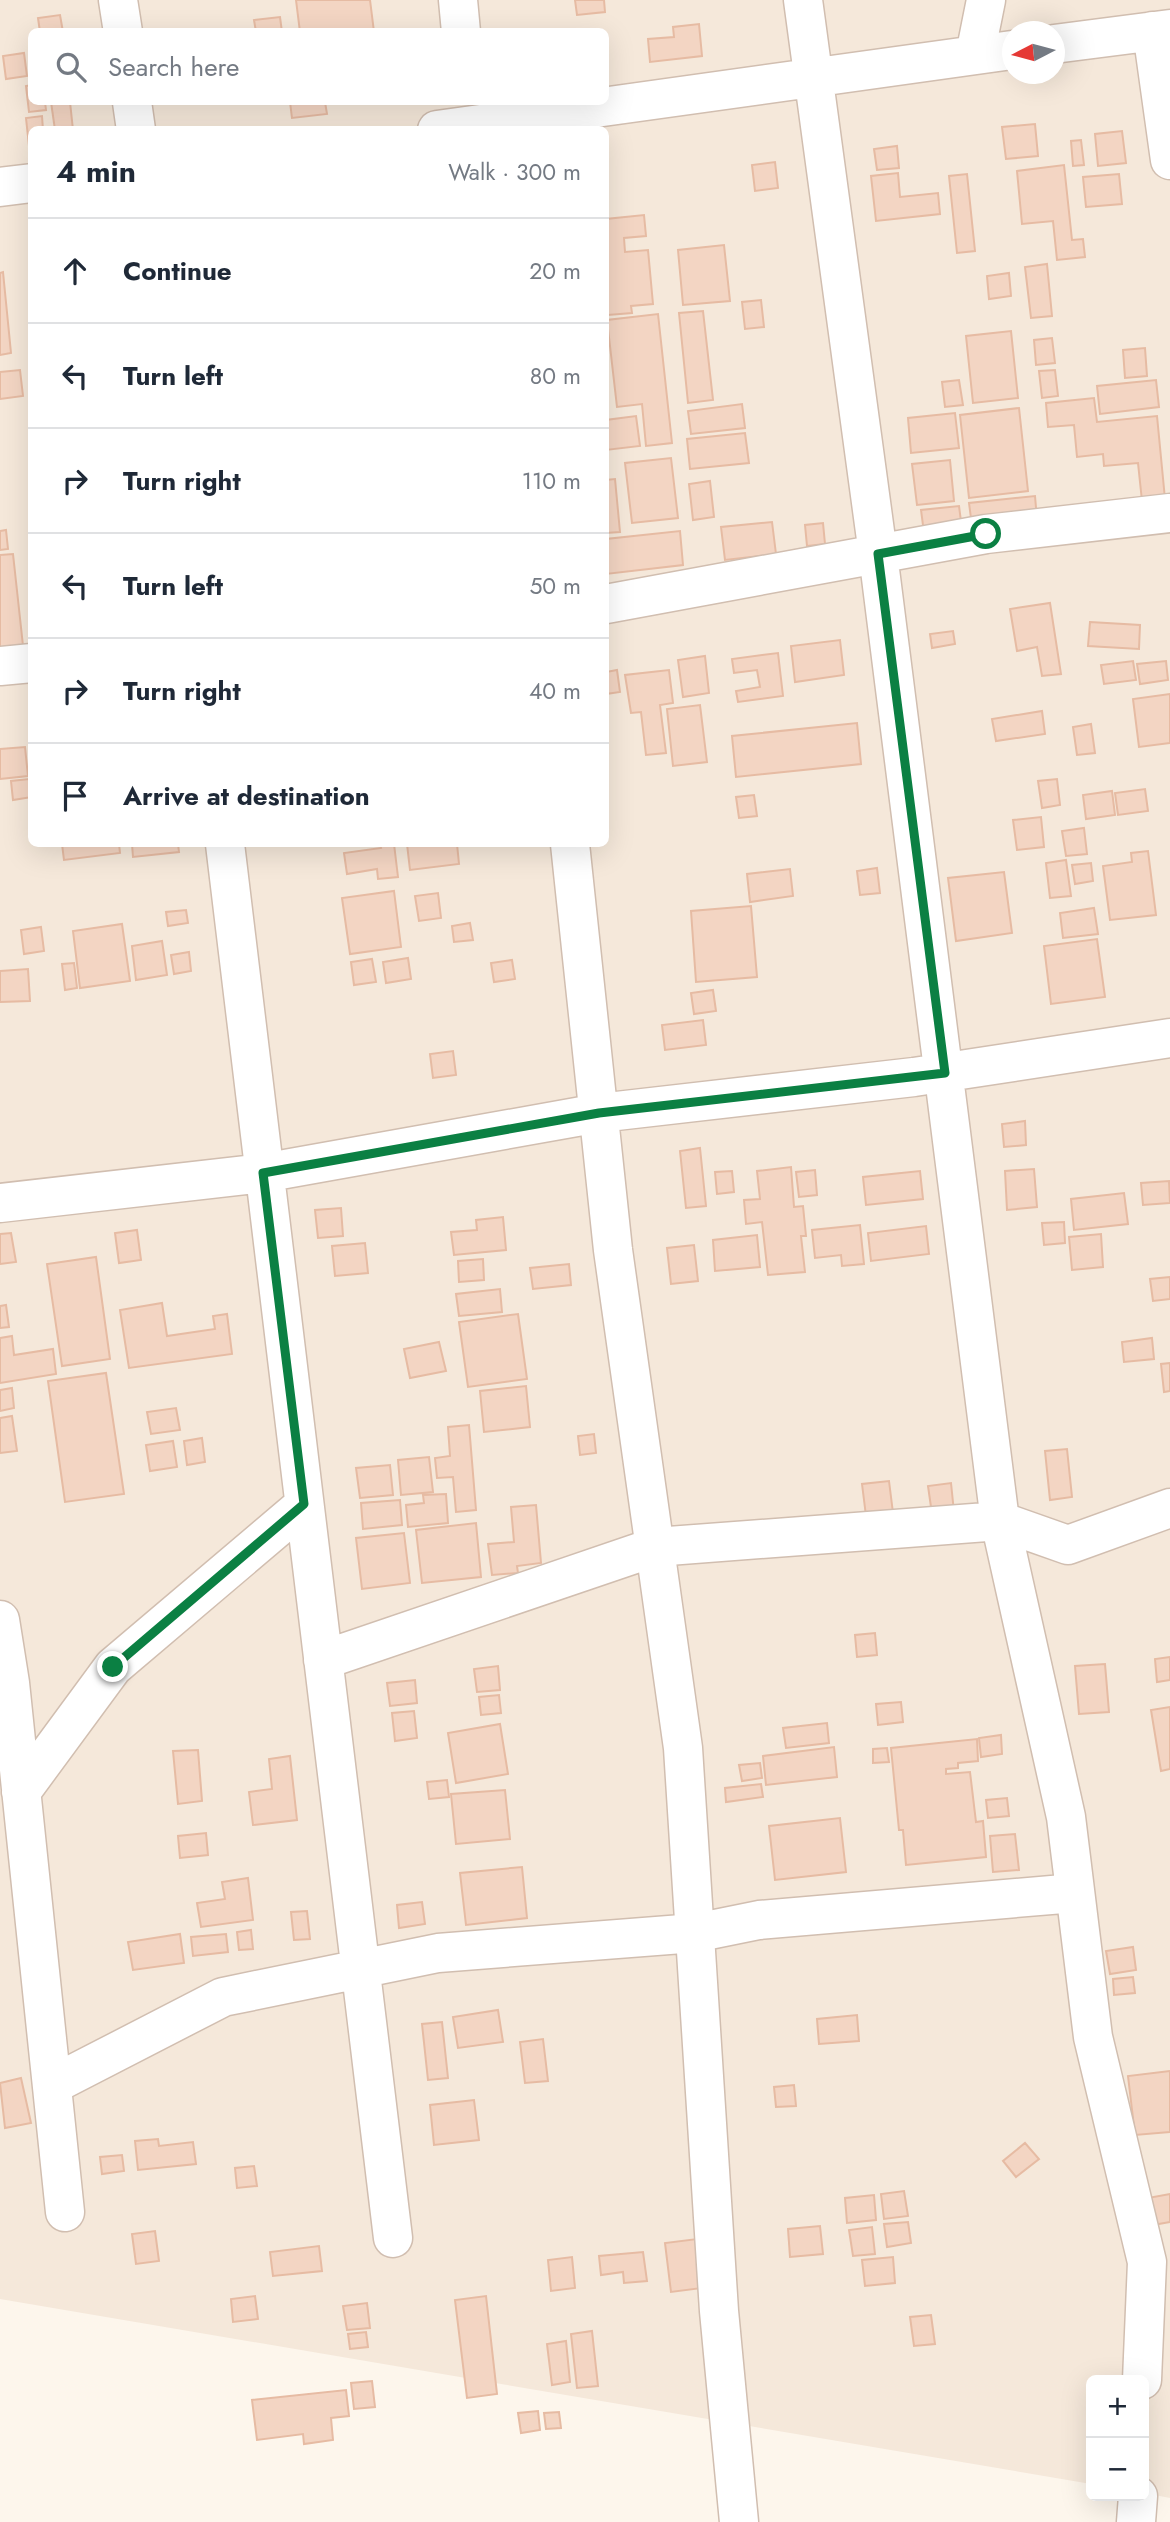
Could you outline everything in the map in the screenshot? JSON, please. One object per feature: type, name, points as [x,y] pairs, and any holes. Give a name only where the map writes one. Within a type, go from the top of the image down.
[{"type":"street","points":[[118,0],[122,28]]},
{"type":"street","points":[[458,0],[461,28]]},
{"type":"street","points":[[803,0],[878,554],[1000,1521],[1066,1817],[1093,2037],[1147,2262],[1142,2375]]},
{"type":"street","points":[[975,55],[986,0]]},
{"type":"street","points":[[1065,43],[1161,30],[1170,160]]},
{"type":"street","points":[[609,103],[1002,51]]},
{"type":"street","points":[[132,105],[135,126]]},
{"type":"street","points":[[462,121],[592,105]]},
{"type":"street","points":[[0,187],[28,184]]},
{"type":"street","points":[[609,603],[986,534],[1170,513]]},
{"type":"street","points":[[0,666],[28,663]]},
{"type":"street","points":[[225,847],[393,2238]]},
{"type":"street","points":[[569,847],[613,1250],[683,1748],[719,2311],[739,2522]]},
{"type":"street","points":[[0,1203],[263,1173],[599,1113],[945,1073],[1170,1038]]},
{"type":"street","points":[[21,1791],[113,1667],[304,1504]]},
{"type":"street","points":[[323,1660],[655,1547],[1000,1521],[1068,1545],[1170,1508]]},
{"type":"street","points":[[0,1620],[21,1791],[65,2212]]},
{"type":"street","points":[[52,2085],[223,1997],[438,1953],[695,1933],[759,1920],[1075,1893]]},
{"type":"street","points":[[1136,2522],[1138,2501]]},
{"type":"shaded area","points":[[0,0],[1170,0],[1170,2498],[1149,2494],[1149,2375],[1086,2375],[1086,2483],[0,2299]]},
{"type":"building","points":[[296,0],[370,0],[374,28],[300,28]]},
{"type":"building","points":[[575,0],[604,0],[605,12],[577,15]]},
{"type":"building","points":[[60,15],[62,28],[39,28],[38,18]]},
{"type":"building","points":[[280,17],[281,28],[255,28],[254,20]]},
{"type":"building","points":[[699,24],[702,56],[650,62],[648,39],[674,37],[673,27]]},
{"type":"building","points":[[24,53],[27,76],[6,79],[3,56]]},
{"type":"building","points":[[28,105],[45,105],[46,110],[29,112]]},
{"type":"building","points":[[51,105],[70,105],[73,126],[54,126]]},
{"type":"building","points":[[290,105],[326,105],[327,114],[292,118]]},
{"type":"building","points":[[42,116],[43,126],[28,126],[28,137],[26,118]]},
{"type":"building","points":[[1035,124],[1038,156],[1006,159],[1002,127]]},
{"type":"building","points":[[1122,131],[1126,163],[1098,166],[1095,134]]},
{"type":"building","points":[[1081,140],[1084,165],[1073,166],[1071,141]]},
{"type":"building","points":[[897,146],[899,168],[877,170],[874,149]]},
{"type":"building","points":[[775,162],[778,188],[755,191],[752,165]]},
{"type":"building","points":[[1064,165],[1072,240],[1083,239],[1085,257],[1057,260],[1053,221],[1022,224],[1017,171]]},
{"type":"building","points":[[898,173],[900,197],[938,193],[940,214],[876,221],[871,176]]},
{"type":"building","points":[[967,174],[975,251],[957,253],[949,176]]},
{"type":"building","points":[[1119,174],[1122,204],[1086,207],[1083,177]]},
{"type":"building","points":[[644,215],[646,236],[624,238],[625,252],[648,250],[653,304],[631,306],[632,313],[609,315],[609,219]]},
{"type":"building","points":[[724,245],[730,301],[683,305],[678,250]]},
{"type":"building","points":[[1047,264],[1052,316],[1031,318],[1025,267]]},
{"type":"building","points":[[3,272],[11,353],[0,355],[0,273]]},
{"type":"building","points":[[1009,273],[1011,296],[989,299],[987,276]]},
{"type":"building","points":[[761,300],[764,327],[745,329],[742,302]]},
{"type":"building","points":[[703,311],[713,400],[688,403],[679,313]]},
{"type":"building","points":[[658,314],[672,443],[646,446],[642,404],[617,407],[609,320]]},
{"type":"building","points":[[1011,331],[1018,398],[973,403],[966,336]]},
{"type":"building","points":[[1052,338],[1055,363],[1036,365],[1034,340]]},
{"type":"building","points":[[1145,348],[1147,376],[1125,378],[1123,350]]},
{"type":"building","points":[[20,370],[23,396],[0,399],[0,372]]},
{"type":"building","points":[[1055,370],[1058,396],[1042,398],[1039,371]]},
{"type":"building","points":[[959,380],[963,405],[945,407],[942,382]]},
{"type":"building","points":[[1156,380],[1159,407],[1100,414],[1097,386]]},
{"type":"building","points":[[1094,398],[1097,422],[1157,416],[1165,499],[1142,501],[1138,463],[1104,466],[1103,454],[1077,457],[1074,425],[1048,427],[1046,403]]},
{"type":"building","points":[[742,404],[745,428],[691,434],[688,411]]},
{"type":"building","points":[[1019,408],[1028,491],[969,498],[960,415]]},
{"type":"building","points":[[955,413],[959,448],[911,453],[908,418]]},
{"type":"building","points":[[636,416],[640,446],[609,450],[609,420]]},
{"type":"building","points":[[745,433],[749,463],[690,469],[687,439]]},
{"type":"building","points":[[671,458],[678,518],[632,523],[625,463]]},
{"type":"building","points":[[950,460],[954,501],[917,505],[912,464]]},
{"type":"building","points":[[615,479],[620,532],[609,533],[609,480]]},
{"type":"building","points":[[710,481],[714,517],[693,520],[689,484]]},
{"type":"building","points":[[1035,496],[1037,519],[972,526],[969,503]]},
{"type":"building","points":[[959,506],[962,529],[924,533],[921,510]]},
{"type":"building","points":[[772,522],[776,554],[725,560],[721,527]]},
{"type":"building","points":[[823,523],[825,544],[807,546],[805,525]]},
{"type":"building","points":[[6,530],[8,549],[0,550],[0,531]]},
{"type":"building","points":[[680,531],[683,565],[609,574],[609,539]]},
{"type":"building","points":[[13,554],[24,655],[0,658],[0,555]]},
{"type":"building","points":[[1050,603],[1061,674],[1042,676],[1037,647],[1017,651],[1010,609]]},
{"type":"building","points":[[1090,622],[1140,625],[1139,649],[1088,646]]},
{"type":"building","points":[[953,631],[955,644],[932,648],[930,634]]},
{"type":"building","points":[[840,640],[844,675],[795,682],[791,646]]},
{"type":"building","points":[[778,653],[783,696],[738,702],[736,691],[760,687],[757,670],[734,673],[732,659]]},
{"type":"building","points":[[705,656],[709,693],[683,697],[678,660]]},
{"type":"building","points":[[1133,661],[1136,680],[1104,684],[1101,665]]},
{"type":"building","points":[[1166,661],[1168,680],[1140,684],[1137,664]]},
{"type":"building","points":[[617,670],[620,692],[609,694],[609,671]]},
{"type":"building","points":[[669,670],[673,703],[660,705],[666,753],[646,755],[641,712],[631,713],[625,675]]},
{"type":"building","points":[[1170,694],[1170,743],[1139,747],[1133,699]]},
{"type":"building","points":[[700,705],[707,762],[673,766],[667,709]]},
{"type":"building","points":[[1042,711],[1045,734],[996,741],[992,719]]},
{"type":"building","points":[[857,723],[861,764],[736,777],[732,736]]},
{"type":"building","points":[[1091,724],[1095,753],[1077,755],[1073,727]]},
{"type":"building","points":[[25,747],[28,776],[0,779],[0,749]]},
{"type":"building","points":[[28,779],[28,798],[13,800],[11,781]]},
{"type":"building","points":[[1057,779],[1060,805],[1042,808],[1038,781]]},
{"type":"building","points":[[1145,789],[1148,811],[1118,815],[1115,793]]},
{"type":"building","points":[[1112,791],[1115,815],[1086,819],[1083,795]]},
{"type":"building","points":[[754,795],[757,816],[739,818],[736,797]]},
{"type":"building","points":[[1041,817],[1044,847],[1017,850],[1013,820]]},
{"type":"building","points":[[1084,828],[1087,854],[1066,856],[1062,831]]},
{"type":"building","points":[[62,847],[119,847],[120,853],[64,860]]},
{"type":"building","points":[[132,847],[178,847],[179,852],[133,857]]},
{"type":"building","points":[[394,847],[398,877],[378,879],[377,869],[347,874],[344,853]]},
{"type":"building","points":[[407,847],[457,847],[459,864],[410,870]]},
{"type":"building","points":[[1148,851],[1156,915],[1110,920],[1103,866],[1132,862],[1131,853]]},
{"type":"building","points":[[1066,860],[1071,896],[1050,898],[1046,863]]},
{"type":"building","points":[[1091,863],[1093,881],[1075,884],[1072,865]]},
{"type":"building","points":[[877,868],[880,893],[860,895],[857,871]]},
{"type":"building","points":[[790,869],[793,896],[750,902],[747,874]]},
{"type":"building","points":[[1004,872],[1012,933],[956,941],[948,878]]},
{"type":"building","points":[[394,891],[401,947],[350,954],[342,898]]},
{"type":"building","points":[[438,893],[441,918],[419,921],[415,896]]},
{"type":"building","points":[[751,906],[757,977],[696,982],[691,911]]},
{"type":"building","points":[[1094,908],[1098,934],[1063,938],[1060,913]]},
{"type":"building","points":[[186,910],[188,923],[168,926],[166,912]]},
{"type":"building","points":[[470,923],[473,940],[454,942],[452,926]]},
{"type":"building","points":[[122,924],[130,981],[80,988],[73,931]]},
{"type":"building","points":[[41,927],[44,951],[24,954],[21,930]]},
{"type":"building","points":[[1097,939],[1105,997],[1051,1004],[1044,946]]},
{"type":"building","points":[[162,941],[167,975],[136,980],[132,946]]},
{"type":"building","points":[[189,952],[191,971],[174,974],[171,955]]},
{"type":"building","points":[[408,958],[411,979],[386,983],[383,962]]},
{"type":"building","points":[[372,959],[376,982],[354,985],[351,962]]},
{"type":"building","points":[[512,960],[515,979],[494,982],[491,963]]},
{"type":"building","points":[[74,963],[77,988],[65,990],[62,964]]},
{"type":"building","points":[[28,969],[30,1001],[0,1002],[0,971]]},
{"type":"building","points":[[713,990],[716,1011],[694,1014],[691,993]]},
{"type":"building","points":[[703,1020],[706,1045],[665,1050],[662,1025]]},
{"type":"building","points":[[453,1051],[456,1075],[433,1078],[430,1054]]},
{"type":"building","points":[[1025,1121],[1026,1145],[1004,1147],[1002,1124]]},
{"type":"building","points":[[700,1148],[706,1206],[686,1208],[680,1151]]},
{"type":"building","points":[[791,1167],[794,1207],[803,1206],[806,1236],[801,1236],[805,1272],[768,1275],[762,1222],[746,1224],[744,1200],[760,1199],[757,1171]]},
{"type":"building","points":[[1034,1169],[1037,1207],[1007,1210],[1005,1171]]},
{"type":"building","points":[[815,1170],[817,1195],[799,1197],[796,1172]]},
{"type":"building","points":[[732,1171],[734,1192],[717,1194],[715,1172]]},
{"type":"building","points":[[920,1171],[923,1199],[866,1205],[863,1177]]},
{"type":"building","points":[[1169,1181],[1170,1203],[1143,1205],[1141,1183]]},
{"type":"building","points":[[1124,1193],[1128,1224],[1074,1230],[1071,1199]]},
{"type":"building","points":[[341,1208],[343,1236],[318,1238],[315,1210]]},
{"type":"building","points":[[503,1217],[506,1250],[454,1255],[451,1232],[477,1230],[476,1220]]},
{"type":"building","points":[[1064,1222],[1065,1243],[1044,1245],[1042,1223]]},
{"type":"building","points":[[860,1225],[864,1264],[842,1266],[841,1255],[815,1258],[812,1230]]},
{"type":"building","points":[[926,1226],[929,1254],[871,1261],[868,1233]]},
{"type":"building","points":[[137,1230],[141,1260],[119,1263],[115,1233]]},
{"type":"building","points":[[11,1233],[16,1262],[0,1264],[0,1234]]},
{"type":"building","points":[[1101,1234],[1103,1267],[1072,1270],[1069,1237]]},
{"type":"building","points":[[757,1235],[760,1267],[715,1271],[713,1240]]},
{"type":"building","points":[[365,1243],[368,1273],[335,1276],[332,1246]]},
{"type":"building","points":[[694,1245],[698,1281],[671,1284],[667,1248]]},
{"type":"building","points":[[96,1257],[110,1359],[62,1366],[47,1264]]},
{"type":"building","points":[[483,1259],[484,1280],[459,1282],[458,1261]]},
{"type":"building","points":[[569,1264],[571,1285],[533,1289],[530,1268]]},
{"type":"building","points":[[1170,1277],[1170,1299],[1153,1301],[1150,1279]]},
{"type":"building","points":[[500,1289],[502,1312],[459,1316],[456,1294]]},
{"type":"building","points":[[162,1303],[167,1336],[215,1329],[213,1316],[227,1314],[232,1354],[129,1368],[120,1310]]},
{"type":"building","points":[[6,1305],[9,1327],[0,1328],[0,1306]]},
{"type":"building","points":[[518,1314],[527,1379],[468,1387],[459,1322]]},
{"type":"building","points":[[12,1336],[14,1355],[53,1349],[56,1374],[0,1383],[0,1338]]},
{"type":"building","points":[[1152,1338],[1154,1359],[1124,1362],[1122,1342]]},
{"type":"building","points":[[439,1342],[446,1371],[410,1378],[404,1349]]},
{"type":"building","points":[[1170,1363],[1170,1391],[1164,1392],[1161,1364]]},
{"type":"building","points":[[106,1373],[124,1494],[65,1502],[48,1381]]},
{"type":"building","points":[[526,1386],[530,1427],[484,1432],[480,1391]]},
{"type":"building","points":[[12,1388],[14,1408],[0,1411],[0,1390]]},
{"type":"building","points":[[176,1408],[180,1430],[151,1434],[147,1412]]},
{"type":"building","points":[[12,1416],[17,1451],[0,1453],[0,1418]]},
{"type":"building","points":[[469,1425],[476,1510],[456,1512],[453,1477],[437,1478],[435,1458],[450,1456],[448,1427]]},
{"type":"building","points":[[594,1434],[596,1453],[580,1455],[578,1436]]},
{"type":"building","points":[[202,1438],[205,1462],[187,1465],[184,1441]]},
{"type":"building","points":[[173,1441],[177,1467],[150,1471],[146,1445]]},
{"type":"building","points":[[1067,1449],[1072,1497],[1050,1500],[1045,1451]]},
{"type":"building","points":[[429,1457],[433,1492],[401,1495],[398,1460]]},
{"type":"building","points":[[390,1465],[393,1495],[360,1498],[356,1468]]},
{"type":"building","points":[[889,1481],[893,1513],[866,1516],[862,1484]]},
{"type":"building","points":[[951,1483],[954,1512],[932,1514],[928,1486]]},
{"type":"building","points":[[446,1494],[448,1523],[408,1527],[406,1505],[424,1503],[423,1495]]},
{"type":"building","points":[[400,1500],[402,1525],[363,1529],[361,1503]]},
{"type":"building","points":[[536,1505],[541,1563],[517,1566],[518,1573],[492,1575],[488,1544],[514,1542],[511,1507]]},
{"type":"building","points":[[476,1523],[481,1577],[422,1583],[416,1530]]},
{"type":"building","points":[[404,1533],[410,1583],[362,1589],[356,1538]]},
{"type":"building","points":[[875,1633],[877,1655],[857,1657],[855,1635]]},
{"type":"building","points":[[1170,1657],[1170,1680],[1157,1682],[1155,1659]]},
{"type":"building","points":[[1105,1664],[1109,1712],[1079,1714],[1075,1666]]},
{"type":"building","points":[[498,1666],[500,1690],[477,1692],[474,1669]]},
{"type":"building","points":[[415,1680],[417,1703],[390,1706],[387,1683]]},
{"type":"building","points":[[499,1695],[501,1713],[481,1715],[479,1697]]},
{"type":"building","points":[[901,1702],[903,1722],[878,1725],[876,1704]]},
{"type":"building","points":[[1170,1707],[1170,1769],[1161,1771],[1151,1710]]},
{"type":"building","points":[[414,1711],[417,1738],[395,1741],[392,1713]]},
{"type":"building","points":[[827,1723],[829,1743],[786,1748],[783,1728]]},
{"type":"building","points":[[500,1724],[508,1774],[456,1783],[448,1733]]},
{"type":"building","points":[[1001,1735],[1002,1754],[981,1757],[979,1738]]},
{"type":"building","points":[[977,1739],[978,1761],[958,1763],[958,1768],[946,1769],[946,1774],[970,1772],[976,1822],[983,1821],[986,1857],[906,1865],[903,1830],[899,1830],[891,1748]]},
{"type":"building","points":[[834,1747],[837,1777],[766,1785],[763,1756]]},
{"type":"building","points":[[887,1748],[889,1762],[873,1763],[873,1749]]},
{"type":"building","points":[[198,1750],[202,1801],[178,1804],[173,1751]]},
{"type":"building","points":[[290,1756],[297,1820],[253,1825],[249,1792],[272,1789],[269,1759]]},
{"type":"building","points":[[760,1763],[762,1778],[742,1781],[739,1765]]},
{"type":"building","points":[[447,1780],[449,1797],[429,1799],[427,1782]]},
{"type":"building","points":[[761,1784],[763,1797],[726,1802],[725,1788]]},
{"type":"building","points":[[505,1790],[510,1839],[456,1844],[451,1794]]},
{"type":"building","points":[[1007,1798],[1009,1816],[988,1818],[986,1800]]},
{"type":"building","points":[[840,1818],[846,1872],[775,1880],[769,1826]]},
{"type":"building","points":[[206,1833],[208,1855],[180,1858],[178,1836]]},
{"type":"building","points":[[1015,1834],[1019,1870],[993,1872],[990,1836]]},
{"type":"building","points":[[522,1867],[527,1918],[466,1925],[460,1873]]},
{"type":"building","points":[[248,1878],[253,1920],[201,1927],[197,1903],[225,1899],[222,1882]]},
{"type":"building","points":[[422,1902],[425,1924],[399,1928],[397,1905]]},
{"type":"building","points":[[307,1911],[310,1939],[294,1940],[291,1912]]},
{"type":"building","points":[[251,1930],[253,1949],[239,1950],[237,1932]]},
{"type":"building","points":[[180,1934],[184,1963],[133,1970],[128,1942]]},
{"type":"building","points":[[226,1934],[228,1952],[193,1956],[191,1937]]},
{"type":"building","points":[[1133,1947],[1136,1970],[1110,1974],[1106,1951]]},
{"type":"building","points":[[1133,1977],[1135,1993],[1114,1995],[1113,1979]]},
{"type":"building","points":[[498,2010],[503,2042],[458,2048],[453,2017]]},
{"type":"building","points":[[857,2015],[859,2041],[819,2044],[817,2019]]},
{"type":"building","points":[[442,2022],[448,2078],[428,2080],[422,2024]]},
{"type":"building","points":[[543,2039],[548,2081],[525,2083],[520,2042]]},
{"type":"building","points":[[1170,2071],[1170,2132],[1135,2135],[1128,2076]]},
{"type":"building","points":[[21,2078],[31,2123],[5,2128],[0,2083]]},
{"type":"building","points":[[794,2085],[796,2106],[776,2107],[774,2087]]},
{"type":"building","points":[[474,2100],[479,2140],[434,2145],[430,2105]]},
{"type":"building","points":[[158,2139],[159,2146],[193,2142],[196,2164],[138,2170],[135,2141]]},
{"type":"building","points":[[1025,2143],[1039,2159],[1016,2177],[1003,2161]]},
{"type":"building","points":[[122,2155],[124,2171],[102,2174],[100,2157]]},
{"type":"building","points":[[254,2166],[257,2186],[237,2188],[235,2168]]},
{"type":"building","points":[[904,2191],[908,2216],[884,2219],[881,2194]]},
{"type":"building","points":[[1170,2194],[1170,2222],[1153,2225],[1148,2198]]},
{"type":"building","points":[[874,2195],[876,2220],[847,2223],[845,2198]]},
{"type":"building","points":[[908,2222],[911,2243],[887,2247],[884,2224]]},
{"type":"building","points":[[820,2226],[823,2254],[790,2257],[788,2229]]},
{"type":"building","points":[[872,2227],[875,2254],[853,2256],[849,2230]]},
{"type":"building","points":[[155,2231],[159,2261],[136,2264],[132,2234]]},
{"type":"building","points":[[705,2238],[710,2287],[671,2292],[665,2243]]},
{"type":"building","points":[[319,2246],[322,2271],[273,2276],[270,2252]]},
{"type":"building","points":[[643,2252],[647,2281],[624,2283],[623,2272],[601,2275],[599,2256]]},
{"type":"building","points":[[572,2257],[575,2288],[551,2291],[548,2260]]},
{"type":"building","points":[[893,2257],[895,2283],[865,2286],[862,2260]]},
{"type":"building","points":[[255,2296],[258,2319],[233,2322],[231,2299]]},
{"type":"building","points":[[486,2296],[497,2394],[467,2398],[455,2300]]},
{"type":"building","points":[[367,2303],[370,2328],[347,2330],[343,2306]]},
{"type":"building","points":[[931,2315],[935,2344],[914,2346],[910,2317]]},
{"type":"building","points":[[592,2331],[598,2386],[577,2388],[571,2334]]},
{"type":"building","points":[[366,2332],[368,2347],[350,2349],[348,2334]]},
{"type":"building","points":[[566,2341],[570,2382],[552,2385],[547,2344]]},
{"type":"building","points":[[372,2381],[375,2407],[354,2409],[351,2383]]},
{"type":"building","points":[[346,2390],[349,2416],[331,2418],[333,2440],[304,2444],[303,2434],[257,2440],[252,2400]]},
{"type":"building","points":[[538,2411],[540,2430],[521,2433],[518,2413]]},
{"type":"building","points":[[559,2412],[561,2428],[546,2429],[544,2413]]},
{"type":"route","points":[[113,1667],[304,1504],[263,1173],[599,1113],[945,1073],[878,554],[986,534]]}]
